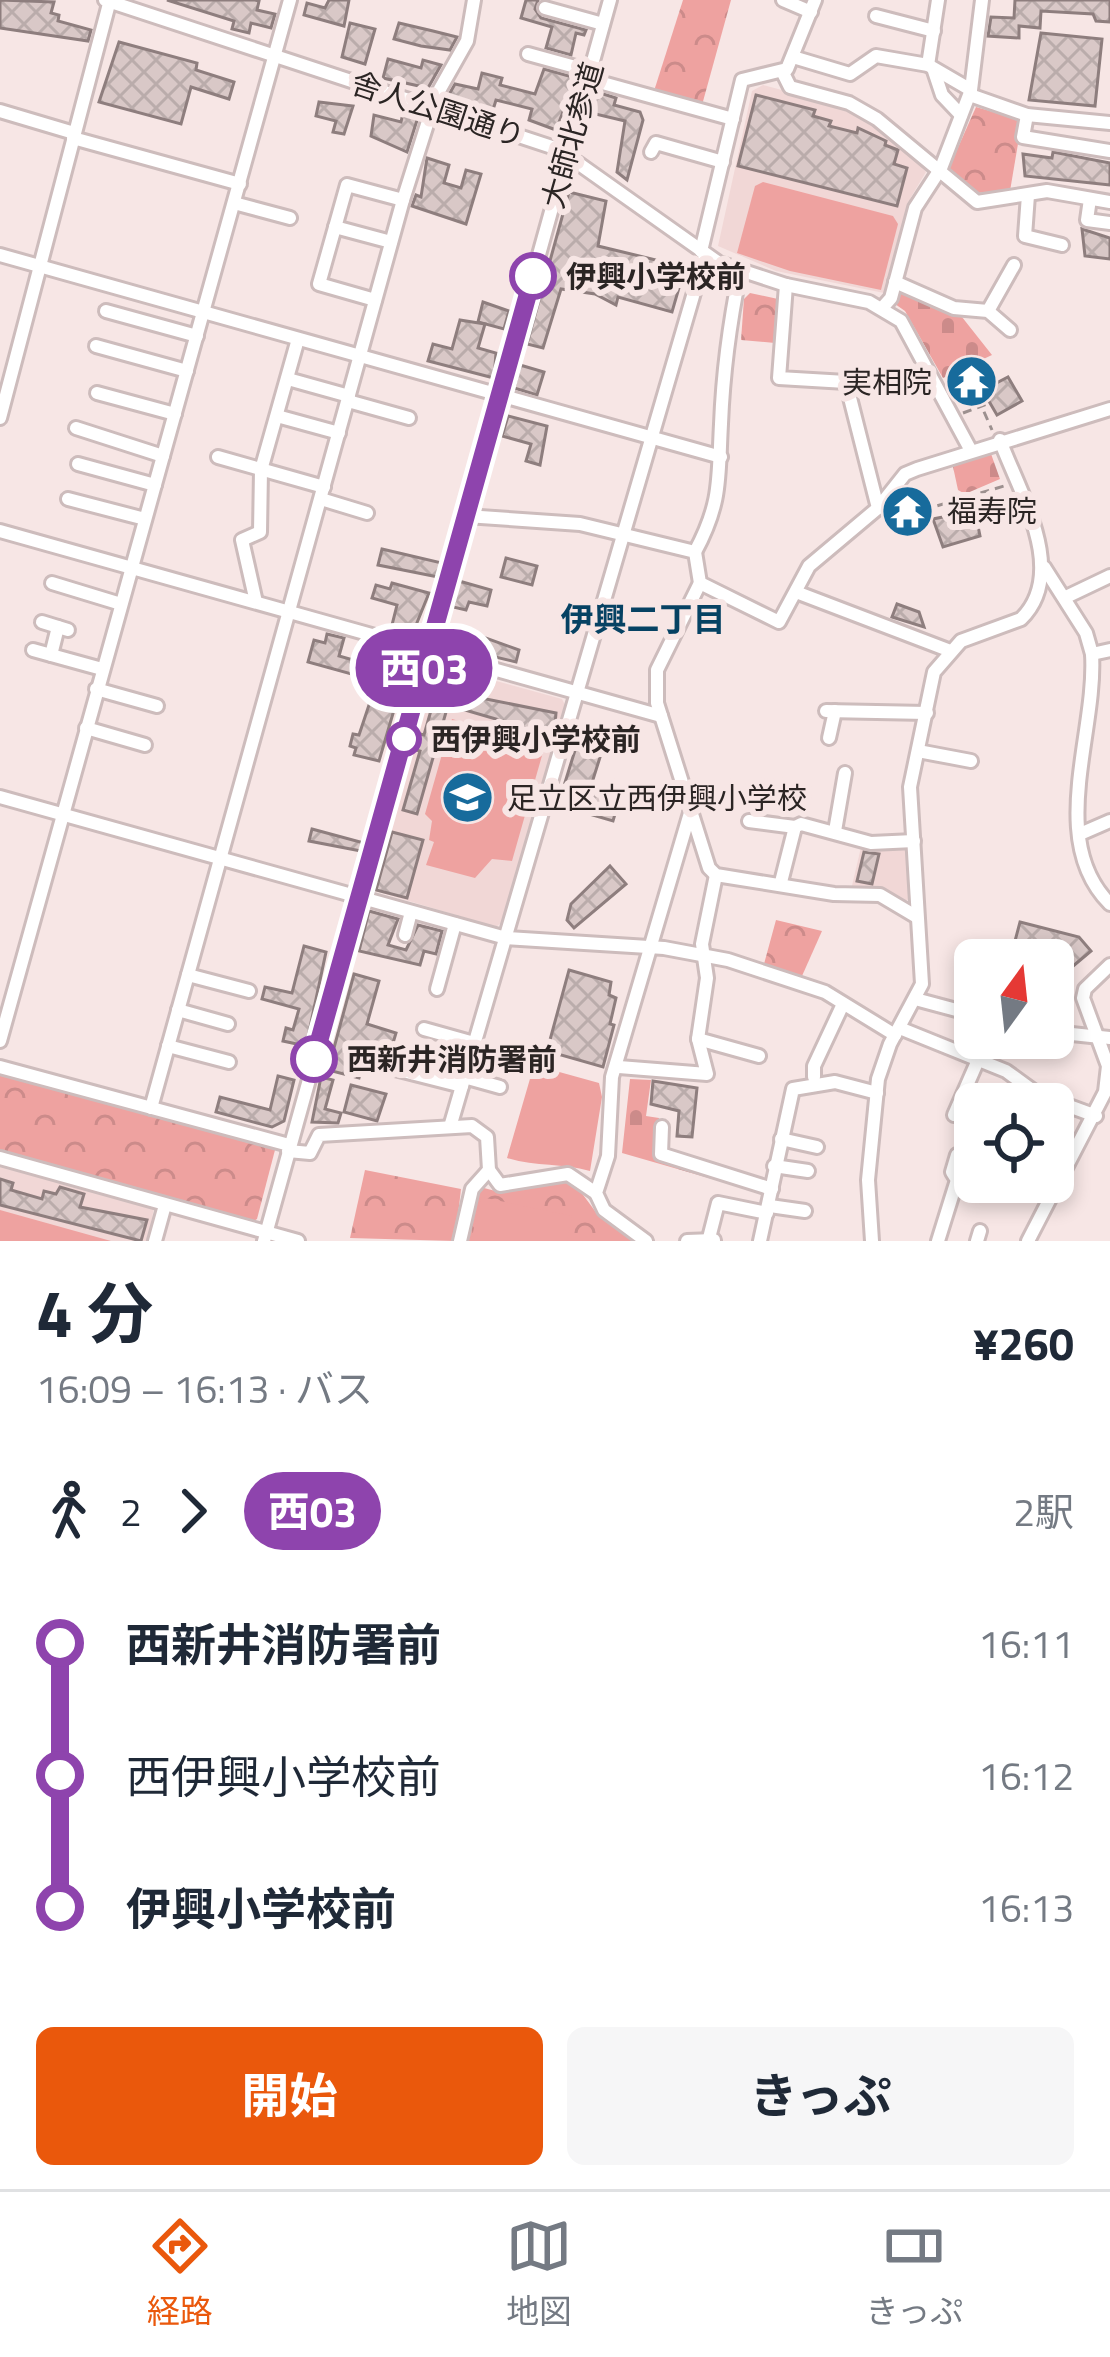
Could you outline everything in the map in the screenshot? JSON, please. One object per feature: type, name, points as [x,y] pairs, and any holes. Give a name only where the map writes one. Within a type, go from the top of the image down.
[{"type":"street","points":[[0,1041],[290,0]]},
{"type":"street","points":[[151,1108],[403,200],[432,107],[467,41],[474,0]]},
{"type":"street","name":"大師北参道","points":[[265,1238],[610,0]]},
{"type":"street","points":[[783,0],[813,6],[783,73]]},
{"type":"street","points":[[938,0],[931,68],[942,95],[962,116]]},
{"type":"street","points":[[970,448],[901,321],[883,307],[895,282],[915,208],[939,172],[970,93],[982,0]]},
{"type":"street","points":[[0,418],[108,1]]},
{"type":"street","name":"舎人公園通り","points":[[108,1],[567,153],[703,253],[740,272],[883,307]]},
{"type":"street","points":[[545,8],[603,24]]},
{"type":"street","points":[[876,16],[934,31]]},
{"type":"street","points":[[528,54],[733,119]]},
{"type":"street","points":[[793,56],[850,74]]},
{"type":"street","points":[[843,101],[850,74],[876,56],[931,68],[970,93],[1027,115],[1110,123]]},
{"type":"street","points":[[783,73],[790,87],[843,101],[903,138],[977,202],[1047,191],[1110,202]]},
{"type":"street","points":[[450,1127],[651,438],[746,76],[783,73]]},
{"type":"street","points":[[0,111],[240,184]]},
{"type":"street","points":[[1027,115],[1023,137],[1110,151]]},
{"type":"street","points":[[651,152],[656,143],[723,162]]},
{"type":"street","points":[[375,300],[319,284],[343,184],[403,200]]},
{"type":"street","points":[[1028,195],[1025,236],[1062,245]]},
{"type":"street","points":[[1090,199],[1087,220],[1110,223]]},
{"type":"street","points":[[234,203],[290,219]]},
{"type":"street","points":[[335,226],[391,242]]},
{"type":"street","points":[[0,255],[722,458]]},
{"type":"street","points":[[988,311],[1014,265]]},
{"type":"street","points":[[620,1067],[707,1074],[698,1039],[707,978],[703,954],[716,874],[704,857],[659,716],[657,670],[700,583],[694,552],[715,515],[725,378],[740,272]]},
{"type":"street","points":[[895,282],[954,308],[988,311],[1004,319],[1010,330]]},
{"type":"street","points":[[786,285],[779,377],[782,382],[846,382],[878,508]]},
{"type":"street","points":[[106,311],[196,336]]},
{"type":"street","points":[[256,602],[242,539],[260,532],[262,470],[298,339]]},
{"type":"street","points":[[96,346],[187,371]]},
{"type":"street","points":[[288,379],[409,418]]},
{"type":"street","points":[[97,393],[175,414]]},
{"type":"street","points":[[700,583],[779,622],[809,566],[878,508],[905,474],[998,438],[1110,409]]},
{"type":"street","points":[[277,416],[339,433]]},
{"type":"street","points":[[76,428],[164,456]]},
{"type":"street","points":[[998,438],[1044,567],[1066,597],[1092,654],[1080,834],[1093,887],[1110,904]]},
{"type":"street","points":[[218,457],[367,513]]},
{"type":"street","points":[[78,464],[155,485]]},
{"type":"street","points":[[68,499],[146,520]]},
{"type":"street","points":[[466,516],[580,524],[694,552]]},
{"type":"street","points":[[0,531],[659,716]]},
{"type":"street","points":[[872,1241],[868,1180],[877,1093],[898,1032],[919,1000],[923,970],[910,787],[934,672],[948,650],[1021,619],[1040,592],[1044,567]]},
{"type":"street","points":[[1066,597],[1110,576]]},
{"type":"street","points":[[52,584],[121,604]]},
{"type":"street","points":[[796,592],[948,650]]},
{"type":"street","points":[[43,622],[63,628],[51,655]]},
{"type":"street","points":[[33,650],[102,669]]},
{"type":"street","points":[[1092,654],[1110,650]]},
{"type":"street","points":[[96,688],[157,706]]},
{"type":"street","points":[[829,738],[831,711],[928,712]]},
{"type":"street","points":[[86,728],[145,745]]},
{"type":"street","points":[[918,751],[971,761]]},
{"type":"street","points":[[835,831],[845,773]]},
{"type":"street","points":[[0,797],[506,938],[703,954],[814,988],[898,1032],[1006,1071],[1019,1083]]},
{"type":"street","points":[[596,1193],[608,1156],[612,1077],[620,1067],[690,813]]},
{"type":"street","points":[[749,821],[801,824],[871,843],[914,842]]},
{"type":"street","points":[[1080,834],[1110,821]]},
{"type":"street","points":[[781,882],[795,827]]},
{"type":"street","points":[[716,874],[834,895],[880,895],[917,917]]},
{"type":"street","points":[[405,935],[411,912]]},
{"type":"street","points":[[437,989],[455,924]]},
{"type":"street","points":[[1074,1151],[1101,1116],[1108,1066],[1094,1036],[1085,989],[1110,965]]},
{"type":"street","points":[[188,975],[249,991]]},
{"type":"street","points":[[919,1000],[954,1009]]},
{"type":"street","points":[[814,1077],[843,1004]]},
{"type":"street","points":[[178,1010],[228,1024]]},
{"type":"street","points":[[424,1028],[474,1043]]},
{"type":"street","points":[[1074,1034],[1110,1038]]},
{"type":"street","points":[[698,1039],[759,1056]]},
{"type":"street","points":[[168,1046],[229,1062]]},
{"type":"street","points":[[967,1083],[977,1060]]},
{"type":"street","points":[[0,1067],[310,1153],[319,1135],[450,1127],[484,1131],[495,1181],[507,1186],[568,1174],[596,1193],[604,1210],[646,1241]]},
{"type":"street","points":[[395,1069],[500,1087]]},
{"type":"street","points":[[760,1241],[790,1097],[799,1085],[835,1082],[877,1093]]},
{"type":"street","points":[[662,1127],[661,1154],[772,1189]]},
{"type":"street","points":[[781,1138],[817,1147]]},
{"type":"street","points":[[0,1158],[265,1238],[298,1241]]},
{"type":"street","points":[[774,1166],[808,1172]]},
{"type":"street","points":[[460,1241],[472,1189],[489,1170]]},
{"type":"street","points":[[938,1241],[954,1190]]},
{"type":"street","points":[[687,1241],[712,1240],[718,1203],[805,1211]]},
{"type":"street","points":[[1028,1241],[1041,1203]]},
{"type":"street","points":[[154,1241],[165,1205]]},
{"type":"path","points":[[978,398],[998,438]]},
{"type":"path","points":[[950,418],[984,405]]},
{"type":"path","points":[[922,510],[1006,485]]},
{"type":"shaded area","points":[[763,85],[846,107],[900,141],[926,172],[911,197],[884,293],[776,271],[718,246],[752,91]]},
{"type":"shaded area","name":"足立区立西伊興小学校","points":[[438,665],[562,699],[566,707],[496,927],[372,890]]},
{"type":"shaded area","points":[[862,843],[903,846],[911,859],[911,898],[901,903],[851,890]]},
{"type":"shaded area","points":[[0,1164],[154,1207],[148,1241],[0,1241]]},
{"type":"green space","points":[[683,0],[731,0],[702,105],[654,91]]},
{"type":"green space","points":[[976,107],[1022,120],[1010,191],[975,193],[948,170]]},
{"type":"green space","points":[[763,182],[893,216],[898,224],[881,290],[790,271],[737,253],[755,186]]},
{"type":"green space","points":[[898,290],[958,312],[992,355],[943,378],[905,311],[895,304]]},
{"type":"green space","points":[[750,293],[778,299],[775,343],[741,340],[744,299]]},
{"type":"green space","points":[[990,451],[1000,479],[965,494],[958,490],[952,462]]},
{"type":"green space","points":[[452,719],[545,745],[512,861],[492,859],[475,878],[426,865],[434,842],[429,840],[432,821],[425,814]]},
{"type":"green space","points":[[776,920],[822,931],[802,976],[764,964]]},
{"type":"green space","points":[[534,1065],[599,1083],[602,1097],[590,1171],[507,1158]]},
{"type":"green space","points":[[0,1075],[275,1150],[257,1219],[252,1222],[0,1153]]},
{"type":"green space","points":[[630,1079],[651,1080],[646,1116],[659,1118],[659,1156],[754,1191],[622,1153]]},
{"type":"green space","points":[[365,1170],[461,1189],[455,1241],[350,1238]]},
{"type":"green space","points":[[575,1184],[598,1215],[634,1241],[467,1241],[478,1193],[484,1188],[503,1193]]},
{"type":"green space","points":[[481,1197],[572,1216],[567,1241],[471,1241]]},
{"type":"green space","points":[[0,1210],[111,1241],[0,1241]]},
{"type":"building","points":[[0,0],[54,2],[51,13],[59,15],[58,21],[91,30],[88,41],[0,28]]},
{"type":"building","points":[[167,0],[255,0],[259,1],[257,10],[275,14],[271,28],[251,23],[249,33],[232,29],[234,21]]},
{"type":"building","points":[[329,0],[349,0],[344,26],[304,15],[307,3],[325,8]]},
{"type":"building","points":[[526,0],[538,0],[535,9],[541,18],[586,30],[584,35],[576,33],[571,55],[546,48],[552,27],[521,18]]},
{"type":"building","points":[[1015,0],[1110,0],[1110,22],[1096,21],[1093,14],[1041,11],[1040,28],[1019,26],[1019,38],[988,36],[991,17],[1014,18]]},
{"type":"building","points":[[350,23],[375,29],[365,64],[342,57]]},
{"type":"building","points":[[399,23],[457,37],[450,50],[421,46],[394,39]]},
{"type":"building","points":[[1041,33],[1102,39],[1095,106],[1029,100]]},
{"type":"building","points":[[119,42],[197,63],[196,70],[234,82],[229,99],[191,87],[181,124],[99,102]]},
{"type":"building","points":[[388,59],[421,68],[423,60],[441,65],[428,88],[383,78]]},
{"type":"building","points":[[544,69],[576,78],[556,130],[529,120],[532,109],[496,100],[493,110],[447,98],[455,84],[478,89],[482,73],[502,78],[500,85],[535,94]]},
{"type":"building","points":[[597,92],[616,98],[614,105],[640,112],[643,120],[627,180],[617,172],[625,121],[591,113]]},
{"type":"building","points":[[756,95],[815,110],[813,116],[831,121],[829,126],[857,133],[858,128],[898,150],[894,164],[907,168],[897,206],[738,166]]},
{"type":"building","points":[[319,102],[353,106],[344,134],[333,132],[336,121],[316,116]]},
{"type":"building","points":[[403,113],[418,117],[407,152],[371,136],[374,115],[401,122]]},
{"type":"building","points":[[1053,152],[1110,163],[1110,185],[1025,176],[1023,154],[1052,158]]},
{"type":"building","points":[[427,158],[449,165],[444,183],[461,188],[466,170],[481,174],[466,224],[412,206],[416,195],[421,197]]},
{"type":"building","points":[[569,192],[606,201],[598,246],[685,267],[672,312],[618,297],[616,305],[595,294],[561,289],[543,348],[527,344]]},
{"type":"building","points":[[1082,229],[1110,238],[1110,259],[1085,256]]},
{"type":"building","points":[[483,302],[509,311],[504,329],[478,322]]},
{"type":"building","points":[[460,320],[485,324],[478,348],[496,353],[494,378],[428,361],[433,344],[452,349]]},
{"type":"building","points":[[520,365],[544,372],[537,395],[514,388]]},
{"type":"building","points":[[977,365],[987,388],[1008,377],[1022,401],[997,415],[983,391],[964,396],[955,374]]},
{"type":"building","points":[[508,416],[547,426],[540,465],[526,461],[531,444],[502,436]]},
{"type":"building","points":[[907,498],[920,511],[907,524],[894,511]]},
{"type":"building","points":[[948,516],[950,527],[977,521],[980,536],[943,547],[933,519]]},
{"type":"building","points":[[382,549],[442,563],[438,577],[378,565]]},
{"type":"building","points":[[506,558],[537,566],[532,585],[501,577]]},
{"type":"building","points":[[459,581],[491,590],[487,606],[469,602],[466,610],[453,607]]},
{"type":"building","points":[[392,583],[429,593],[412,635],[391,629],[397,605],[372,598],[376,585],[390,589]]},
{"type":"building","points":[[897,604],[919,612],[924,627],[892,617]]},
{"type":"building","points":[[447,624],[519,650],[516,662],[441,644]]},
{"type":"building","points":[[327,634],[344,638],[339,656],[360,662],[364,647],[385,650],[407,656],[404,670],[377,663],[373,680],[308,662],[314,640],[325,643]]},
{"type":"building","points":[[462,685],[478,690],[476,697],[556,713],[554,736],[448,705],[417,814],[403,810],[420,751],[412,749],[417,733],[424,735],[438,686],[460,692]]},
{"type":"building","points":[[375,687],[399,693],[379,761],[354,755],[356,748],[350,746],[353,734],[359,735]]},
{"type":"building","points":[[581,731],[607,735],[590,789],[620,797],[613,821],[558,805]]},
{"type":"building","points":[[312,829],[364,843],[361,851],[309,841]]},
{"type":"building","points":[[392,832],[423,840],[407,898],[376,890]]},
{"type":"building","points":[[864,852],[879,854],[872,884],[857,881]]},
{"type":"building","points":[[610,866],[626,884],[574,928],[567,920],[571,904]]},
{"type":"building","points":[[369,911],[398,919],[388,945],[406,950],[418,925],[442,931],[436,954],[424,951],[420,965],[359,951]]},
{"type":"building","points":[[1020,922],[1079,937],[1091,951],[1074,965],[1074,939],[1016,939]]},
{"type":"building","points":[[304,946],[326,952],[306,1046],[283,1041],[286,1028],[293,1030],[299,1009],[262,999],[265,987],[292,993]]},
{"type":"building","points":[[569,970],[611,982],[609,995],[616,998],[610,1024],[614,1025],[603,1067],[547,1051]]},
{"type":"building","points":[[354,974],[379,981],[367,1024],[396,1033],[388,1060],[365,1054],[359,1078],[328,1070]]},
{"type":"building","points":[[278,1076],[294,1080],[284,1121],[272,1127],[216,1112],[220,1097],[270,1110]]},
{"type":"building","points":[[321,1077],[333,1080],[325,1109],[341,1113],[338,1123],[312,1122]]},
{"type":"building","points":[[653,1081],[697,1088],[692,1137],[677,1136],[679,1111],[651,1104]]},
{"type":"building","points":[[351,1085],[386,1094],[377,1121],[344,1112]]},
{"type":"building","points":[[0,1179],[13,1183],[11,1190],[42,1199],[44,1191],[56,1194],[60,1187],[84,1194],[80,1207],[147,1220],[141,1241],[0,1205]]},
{"type":"bus line","name":"西03","points":[[314,1059],[533,276]]},
{"type":"place","name":"伊興小学校前","points":[[533,276]]},
{"type":"place","name":"実相院","points":[[971,382]]},
{"type":"place","name":"福寿院","points":[[908,511]]},
{"type":"place","name":"西伊興小学校前","points":[[404,739]]},
{"type":"place","name":"足立区立西伊興小学校","points":[[468,798]]},
{"type":"place","name":"西新井消防署前","points":[[314,1059]]},
{"type":"district","name":"伊興二丁目","points":[[643,619]]}]
